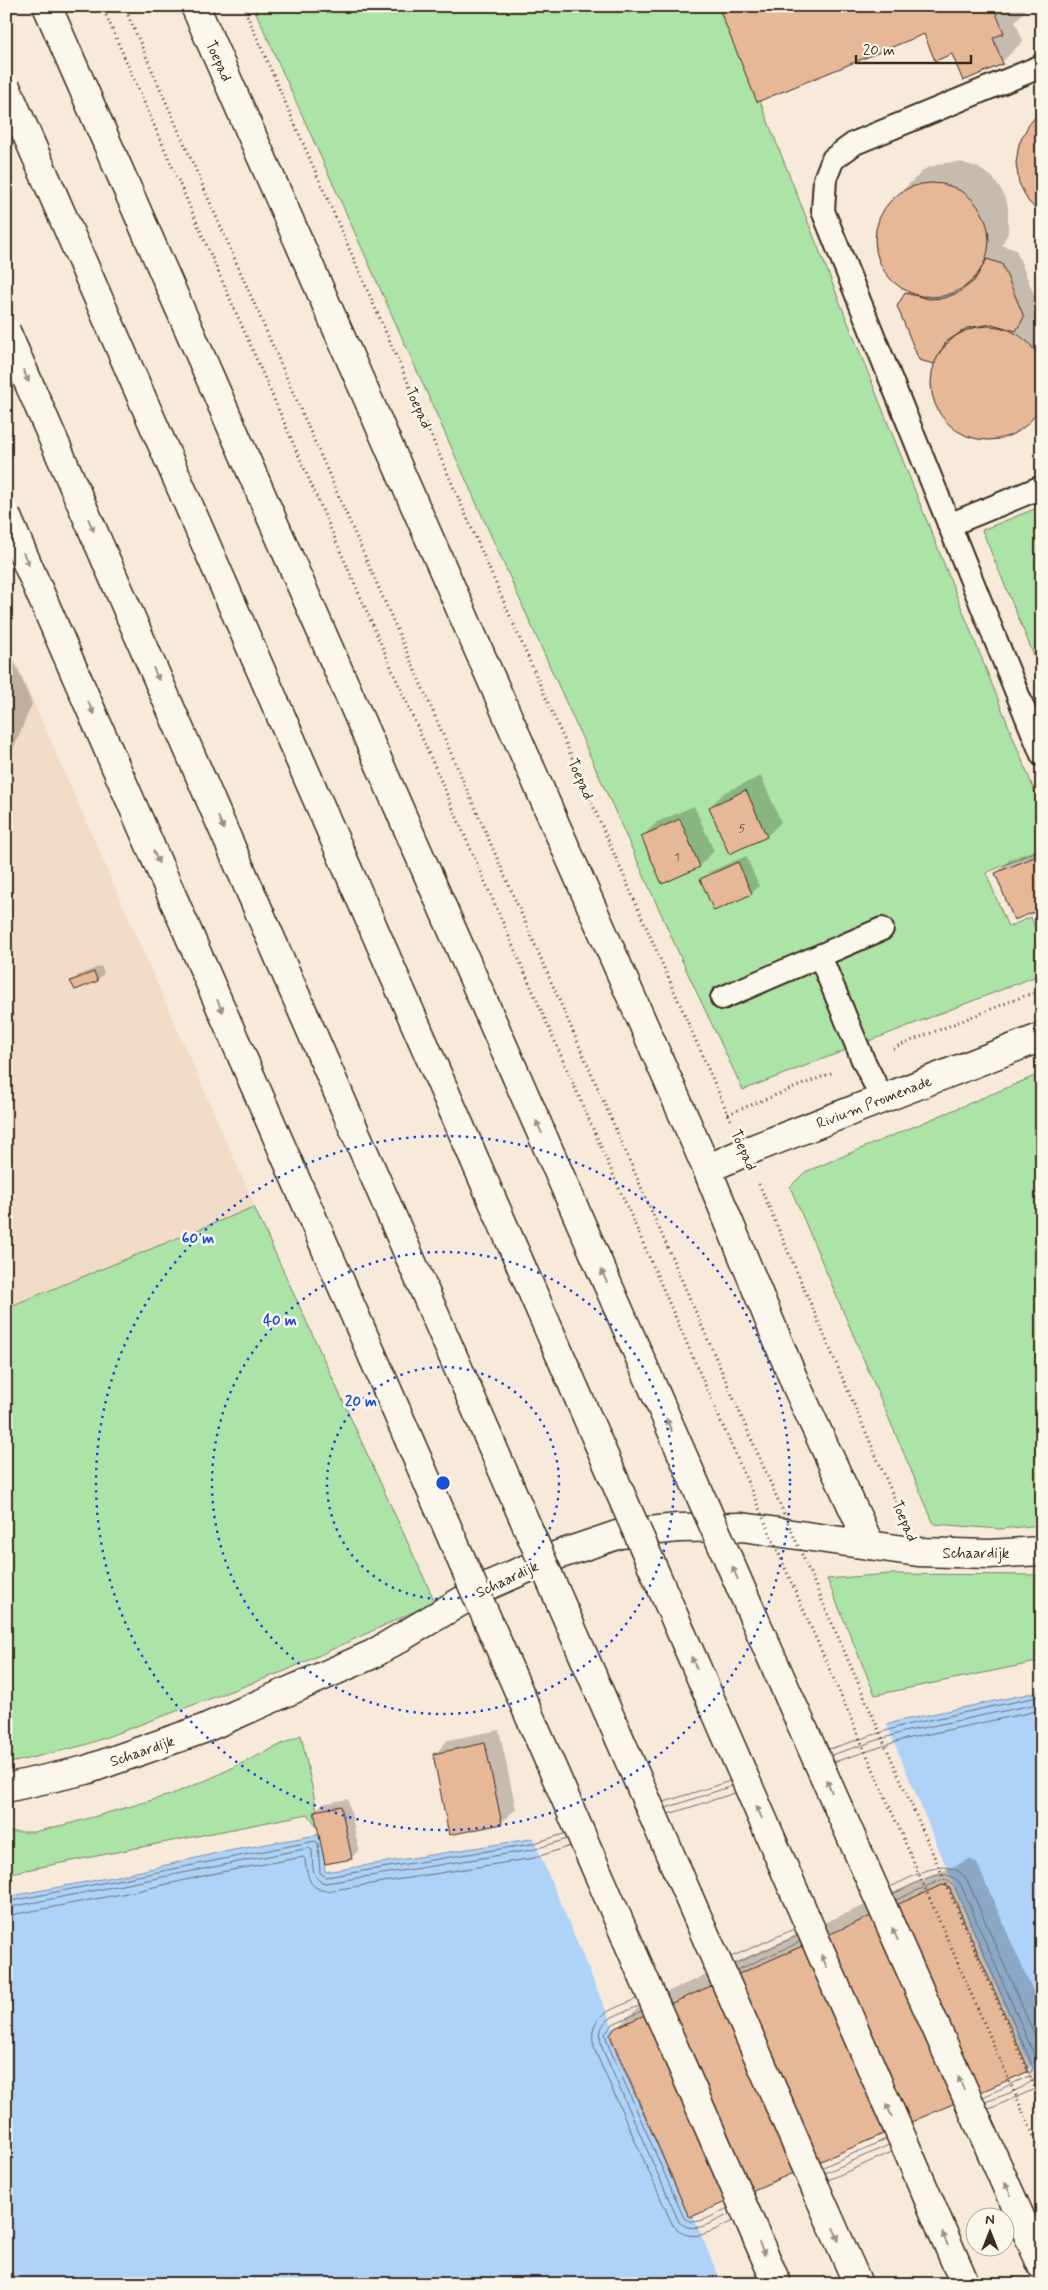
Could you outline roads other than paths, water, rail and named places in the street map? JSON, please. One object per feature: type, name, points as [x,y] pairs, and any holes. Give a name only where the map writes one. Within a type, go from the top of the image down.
[{"type":"main road","points":[[47,6],[750,1609],[1042,2266]]},
{"type":"main road","name":"Toepad","points":[[195,6],[707,1169],[796,1385],[870,1545]]},
{"type":"main road","points":[[6,87],[965,2284]]},
{"type":"main road","points":[[6,331],[858,2284]]},
{"type":"main road","points":[[6,515],[777,2284]]},
{"type":"main road","name":"Rivium Promenade","points":[[707,1169],[882,1098],[1042,1037]]},
{"type":"main road","name":"Schaardijk","points":[[6,1788],[86,1770],[203,1729],[373,1654],[485,1587],[558,1555],[620,1534],[678,1528],[742,1527],[918,1552],[989,1554],[1042,1551]]},
{"type":"lane","points":[[1042,66],[855,143],[834,159],[825,179],[823,211],[1042,755]]},
{"type":"lane","points":[[949,525],[1042,487]]},
{"type":"lane","points":[[722,998],[882,929]]},
{"type":"lane","points":[[820,956],[863,1060],[882,1098]]},
{"type":"water","points":[[1042,1691],[1042,2284],[6,2284],[6,1897],[128,1874],[217,1853],[322,1834],[325,1872],[530,1839],[899,1721]],"holes":[[[616,2028],[695,2217],[688,2215],[613,2045],[610,2035]]]}]
